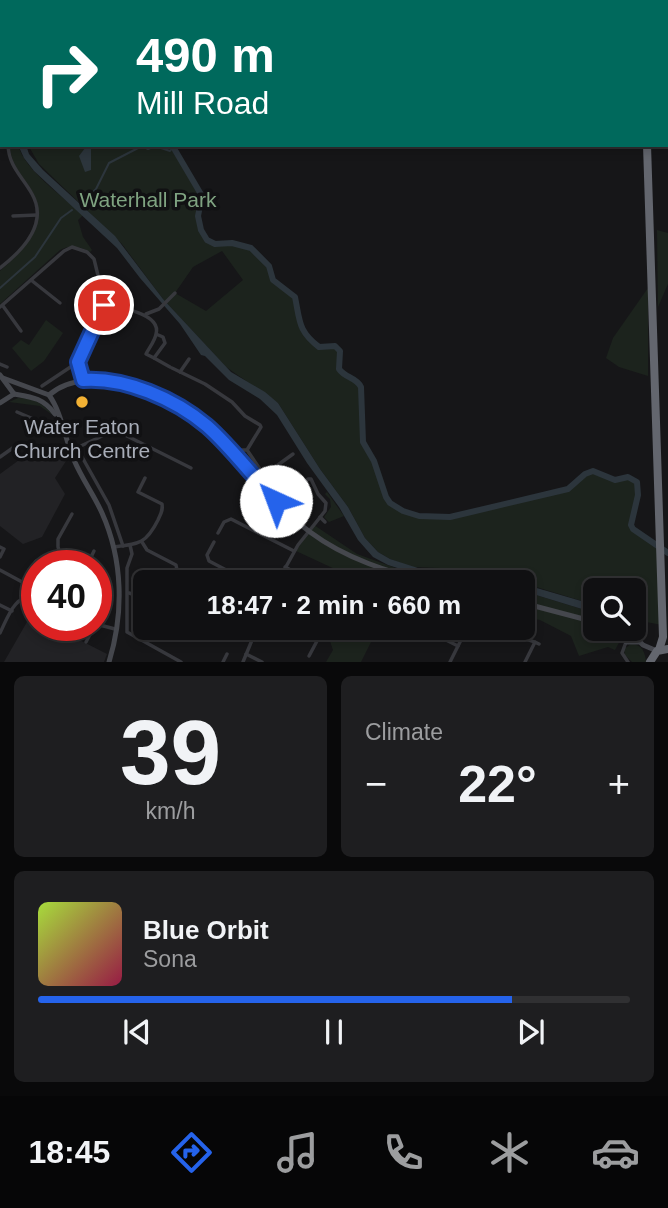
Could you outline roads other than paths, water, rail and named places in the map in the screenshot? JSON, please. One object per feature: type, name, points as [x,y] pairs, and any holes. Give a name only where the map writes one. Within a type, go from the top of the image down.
[{"type":"highway","points":[[647,147],[663,637],[663,649],[650,661]]},
{"type":"street","points":[[0,268],[30,239],[37,215],[32,193],[12,165],[8,147]]},
{"type":"street","points":[[13,216],[37,215]]},
{"type":"street","points":[[22,331],[2,307],[64,250],[72,247],[81,249],[94,260],[104,305],[78,362],[42,386]]},
{"type":"street","points":[[31,280],[60,303]]},
{"type":"street","points":[[145,314],[162,306],[175,293]]},
{"type":"street","points":[[104,305],[145,314],[155,323],[156,334],[146,354],[220,393],[245,416],[260,425],[247,450]]},
{"type":"street","points":[[154,358],[165,343],[163,337],[156,334]]},
{"type":"street","points":[[180,372],[189,359]]},
{"type":"street","points":[[78,362],[83,380]]},
{"type":"street","points":[[0,364],[7,367]]},
{"type":"street","points":[[1,377],[48,399],[102,513],[113,547],[120,594],[117,629],[109,662]]},
{"type":"street","points":[[1,377],[13,393]]},
{"type":"street","points":[[48,399],[64,384],[83,380],[119,383],[167,401],[205,424],[276,501],[308,531],[363,562],[389,570]]},
{"type":"street","points":[[13,393],[13,387],[19,386]]},
{"type":"street","points":[[19,386],[21,394]]},
{"type":"street","points":[[0,403],[13,393],[48,399]]},
{"type":"street","points":[[17,412],[31,418],[45,429],[58,418]]},
{"type":"street","points":[[74,449],[116,430],[191,468]]},
{"type":"street","points":[[0,457],[17,445]]},
{"type":"street","points":[[74,449],[107,503],[123,546]]},
{"type":"street","points":[[235,456],[242,450],[247,450]]},
{"type":"street","points":[[247,450],[264,475],[289,499],[311,479],[326,505],[284,570]]},
{"type":"street","points":[[264,475],[293,454]]},
{"type":"street","points":[[113,547],[142,542],[152,533],[163,509],[160,503],[138,492],[145,478]]},
{"type":"street","points":[[59,550],[58,539],[72,514]]},
{"type":"street","points":[[320,517],[325,522]]},
{"type":"street","points":[[218,533],[224,522],[231,519],[294,551]]},
{"type":"street","points":[[142,542],[147,550],[176,565],[177,570]]},
{"type":"street","points":[[214,542],[207,555],[209,561],[226,570]]},
{"type":"street","points":[[130,545],[132,554],[127,566],[128,634],[181,662]]},
{"type":"street","points":[[0,557],[4,547]]},
{"type":"street","points":[[285,567],[291,570]]},
{"type":"street","points":[[0,570],[21,581]]},
{"type":"street","points":[[129,593],[133,594]]},
{"type":"street","points":[[0,633],[21,600]]},
{"type":"street","points":[[0,605],[12,611]]},
{"type":"street","points":[[535,606],[583,619]]},
{"type":"street","points":[[112,628],[117,629]]},
{"type":"street","points":[[243,662],[252,640]]},
{"type":"street","points":[[309,656],[317,640]]},
{"type":"street","points":[[446,640],[458,646]]},
{"type":"street","points":[[450,662],[461,640]]},
{"type":"street","points":[[525,662],[537,643],[532,640]]},
{"type":"street","points":[[628,662],[622,653],[629,641]]},
{"type":"street","points":[[633,641],[663,649]]},
{"type":"street","points":[[641,644],[650,661]]},
{"type":"street","points":[[223,662],[227,654]]},
{"type":"street","points":[[246,654],[262,662]]},
{"type":"waterway","points":[[82,202],[96,189],[109,163],[140,147]]},
{"type":"waterway","points":[[144,147],[153,147]]},
{"type":"waterway","points":[[158,147],[170,151],[173,147]]},
{"type":"waterway","points":[[173,147],[202,196],[198,216],[201,230],[207,240],[215,244],[232,243],[251,248],[269,266],[273,280],[295,297],[301,325],[307,336],[319,347],[335,346],[340,351],[339,369],[361,387],[363,442],[374,461],[390,503],[419,516],[450,517],[568,489],[585,474],[593,471],[615,480],[628,477],[637,482],[638,495],[631,525],[633,529],[668,553]]},
{"type":"waterway","points":[[0,288],[35,257],[61,218],[72,210]]},
{"type":"place","name":"Water Eaton Church Centre","points":[[82,402]]},
{"type":"park label","name":"Waterhall Park","points":[[148,199]]}]
